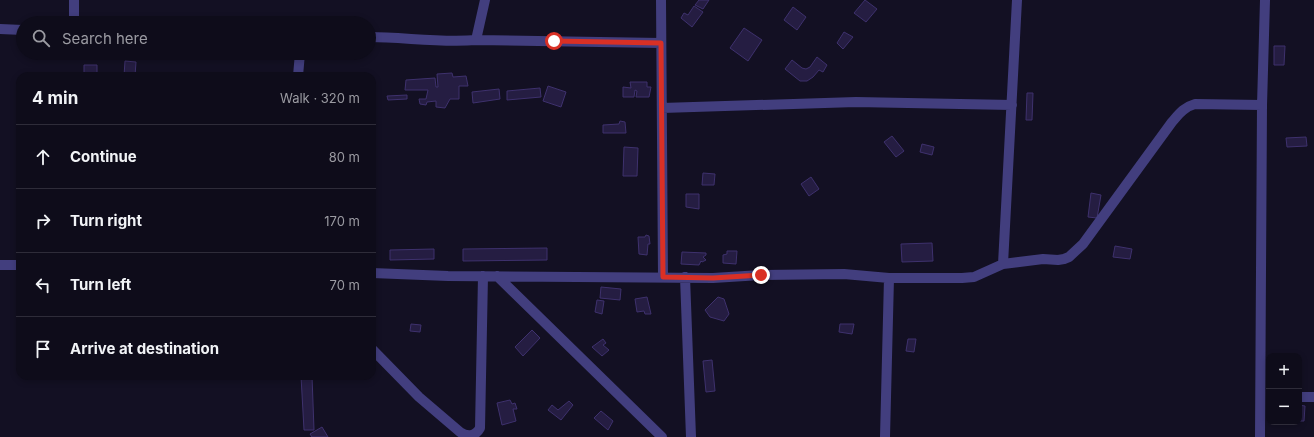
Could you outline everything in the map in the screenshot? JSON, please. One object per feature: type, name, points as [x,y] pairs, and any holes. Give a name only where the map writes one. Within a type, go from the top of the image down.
[{"type":"street","points":[[74,0],[74,16]]},
{"type":"street","points":[[476,40],[485,0]]},
{"type":"street","points":[[661,0],[663,277]]},
{"type":"street","points":[[1003,264],[1017,0]]},
{"type":"street","points":[[1260,437],[1264,397],[1262,106],[1266,0]]},
{"type":"street","points":[[0,29],[16,30]]},
{"type":"street","points":[[376,37],[459,41],[661,43]]},
{"type":"street","points":[[298,72],[299,60]]},
{"type":"street","points":[[662,108],[856,102],[1012,105]]},
{"type":"street","points":[[376,273],[685,278],[844,274],[889,278],[974,277],[986,273],[1003,264],[1043,259],[1058,260],[1069,257],[1083,244],[1172,122],[1183,110],[1195,104],[1262,106]]},
{"type":"street","points":[[0,265],[16,265]]},
{"type":"street","points":[[376,353],[419,397],[463,435],[469,436],[477,433],[480,428],[483,276]]},
{"type":"street","points":[[497,276],[662,437]]},
{"type":"street","points":[[685,278],[691,437]]},
{"type":"street","points":[[885,437],[889,278]]},
{"type":"street","points":[[1302,397],[1314,397]]},
{"type":"building","points":[[699,0],[709,0],[703,9],[695,5]]},
{"type":"building","points":[[865,0],[877,9],[866,22],[854,13]]},
{"type":"building","points":[[694,6],[703,12],[692,27],[681,18],[684,13],[688,15]]},
{"type":"building","points":[[793,7],[806,17],[797,30],[784,20]]},
{"type":"building","points":[[744,28],[762,40],[748,61],[730,48]]},
{"type":"building","points":[[844,32],[853,37],[843,49],[837,43]]},
{"type":"building","points":[[1274,46],[1285,46],[1284,65],[1274,65]]},
{"type":"building","points":[[817,57],[827,65],[823,72],[819,70],[807,81],[800,81],[785,69],[792,60],[802,68],[806,69],[810,67]]},
{"type":"building","points":[[125,61],[136,62],[135,72],[124,72]]},
{"type":"building","points":[[84,65],[97,65],[97,72],[84,72]]},
{"type":"building","points":[[452,73],[453,77],[466,76],[468,86],[459,86],[459,99],[450,99],[445,108],[436,107],[436,101],[427,102],[426,105],[420,104],[419,99],[426,99],[428,90],[405,90],[406,80],[435,78],[436,87],[438,87],[437,74]]},
{"type":"building","points":[[630,82],[647,82],[647,87],[651,87],[649,97],[636,97],[637,91],[635,90],[634,97],[623,97],[623,87],[631,88]]},
{"type":"building","points":[[548,86],[566,92],[561,107],[543,101]]},
{"type":"building","points":[[540,88],[541,97],[507,100],[507,91]]},
{"type":"building","points":[[499,89],[500,99],[473,103],[472,92]]},
{"type":"building","points":[[1027,93],[1033,93],[1032,120],[1026,120]]},
{"type":"building","points":[[407,95],[407,99],[388,100],[387,96]]},
{"type":"building","points":[[620,121],[625,122],[626,133],[603,133],[603,125],[619,124]]},
{"type":"building","points":[[892,136],[904,151],[896,157],[884,142]]},
{"type":"building","points":[[1306,137],[1307,146],[1287,147],[1286,138]]},
{"type":"building","points":[[922,144],[934,147],[932,155],[920,152]]},
{"type":"building","points":[[624,147],[638,148],[637,176],[623,176]]},
{"type":"building","points":[[703,173],[715,174],[714,185],[702,185]]},
{"type":"building","points":[[811,177],[819,189],[809,196],[801,184]]},
{"type":"building","points":[[1091,193],[1101,195],[1097,218],[1088,217]]},
{"type":"building","points":[[686,194],[699,194],[699,209],[686,207]]},
{"type":"building","points":[[646,235],[649,236],[650,244],[648,244],[647,255],[639,254],[638,237],[645,237]]},
{"type":"building","points":[[932,243],[933,261],[902,262],[901,244]]},
{"type":"building","points":[[1115,246],[1132,249],[1130,259],[1113,257]]},
{"type":"building","points":[[547,248],[547,260],[463,261],[463,249]]},
{"type":"building","points":[[434,249],[434,259],[390,260],[390,250]]},
{"type":"building","points":[[727,251],[737,251],[736,264],[723,263],[723,255],[727,254]]},
{"type":"building","points":[[682,252],[706,253],[703,257],[706,260],[701,261],[699,265],[681,264]]},
{"type":"building","points":[[601,287],[621,289],[620,300],[600,298]]},
{"type":"building","points":[[647,297],[651,314],[645,314],[644,311],[637,312],[635,299]]},
{"type":"building","points":[[718,297],[724,299],[729,314],[724,321],[710,317],[705,310]]},
{"type":"building","points":[[597,300],[604,301],[602,314],[595,312]]},
{"type":"building","points":[[411,324],[421,325],[420,332],[410,331]]},
{"type":"building","points":[[840,324],[854,324],[852,334],[839,332]]},
{"type":"building","points":[[532,330],[540,338],[523,356],[515,347]]},
{"type":"building","points":[[603,339],[606,343],[603,345],[609,350],[602,356],[592,347]]},
{"type":"building","points":[[908,339],[916,339],[914,352],[906,351]]},
{"type":"building","points":[[712,360],[715,391],[706,392],[703,361]]},
{"type":"building","points":[[301,380],[312,380],[314,430],[304,430]]},
{"type":"building","points":[[510,400],[512,404],[515,403],[517,409],[513,409],[516,421],[502,425],[497,403]]},
{"type":"building","points":[[569,401],[573,405],[561,420],[548,410],[552,405],[558,410]]},
{"type":"building","points":[[1302,406],[1305,406],[1304,421],[1302,421]]},
{"type":"building","points":[[601,411],[613,421],[608,430],[594,418]]},
{"type":"building","points":[[322,427],[328,437],[312,437],[310,434]]},
{"type":"route","points":[[554,41],[661,43],[663,277],[713,278],[761,275]]}]
